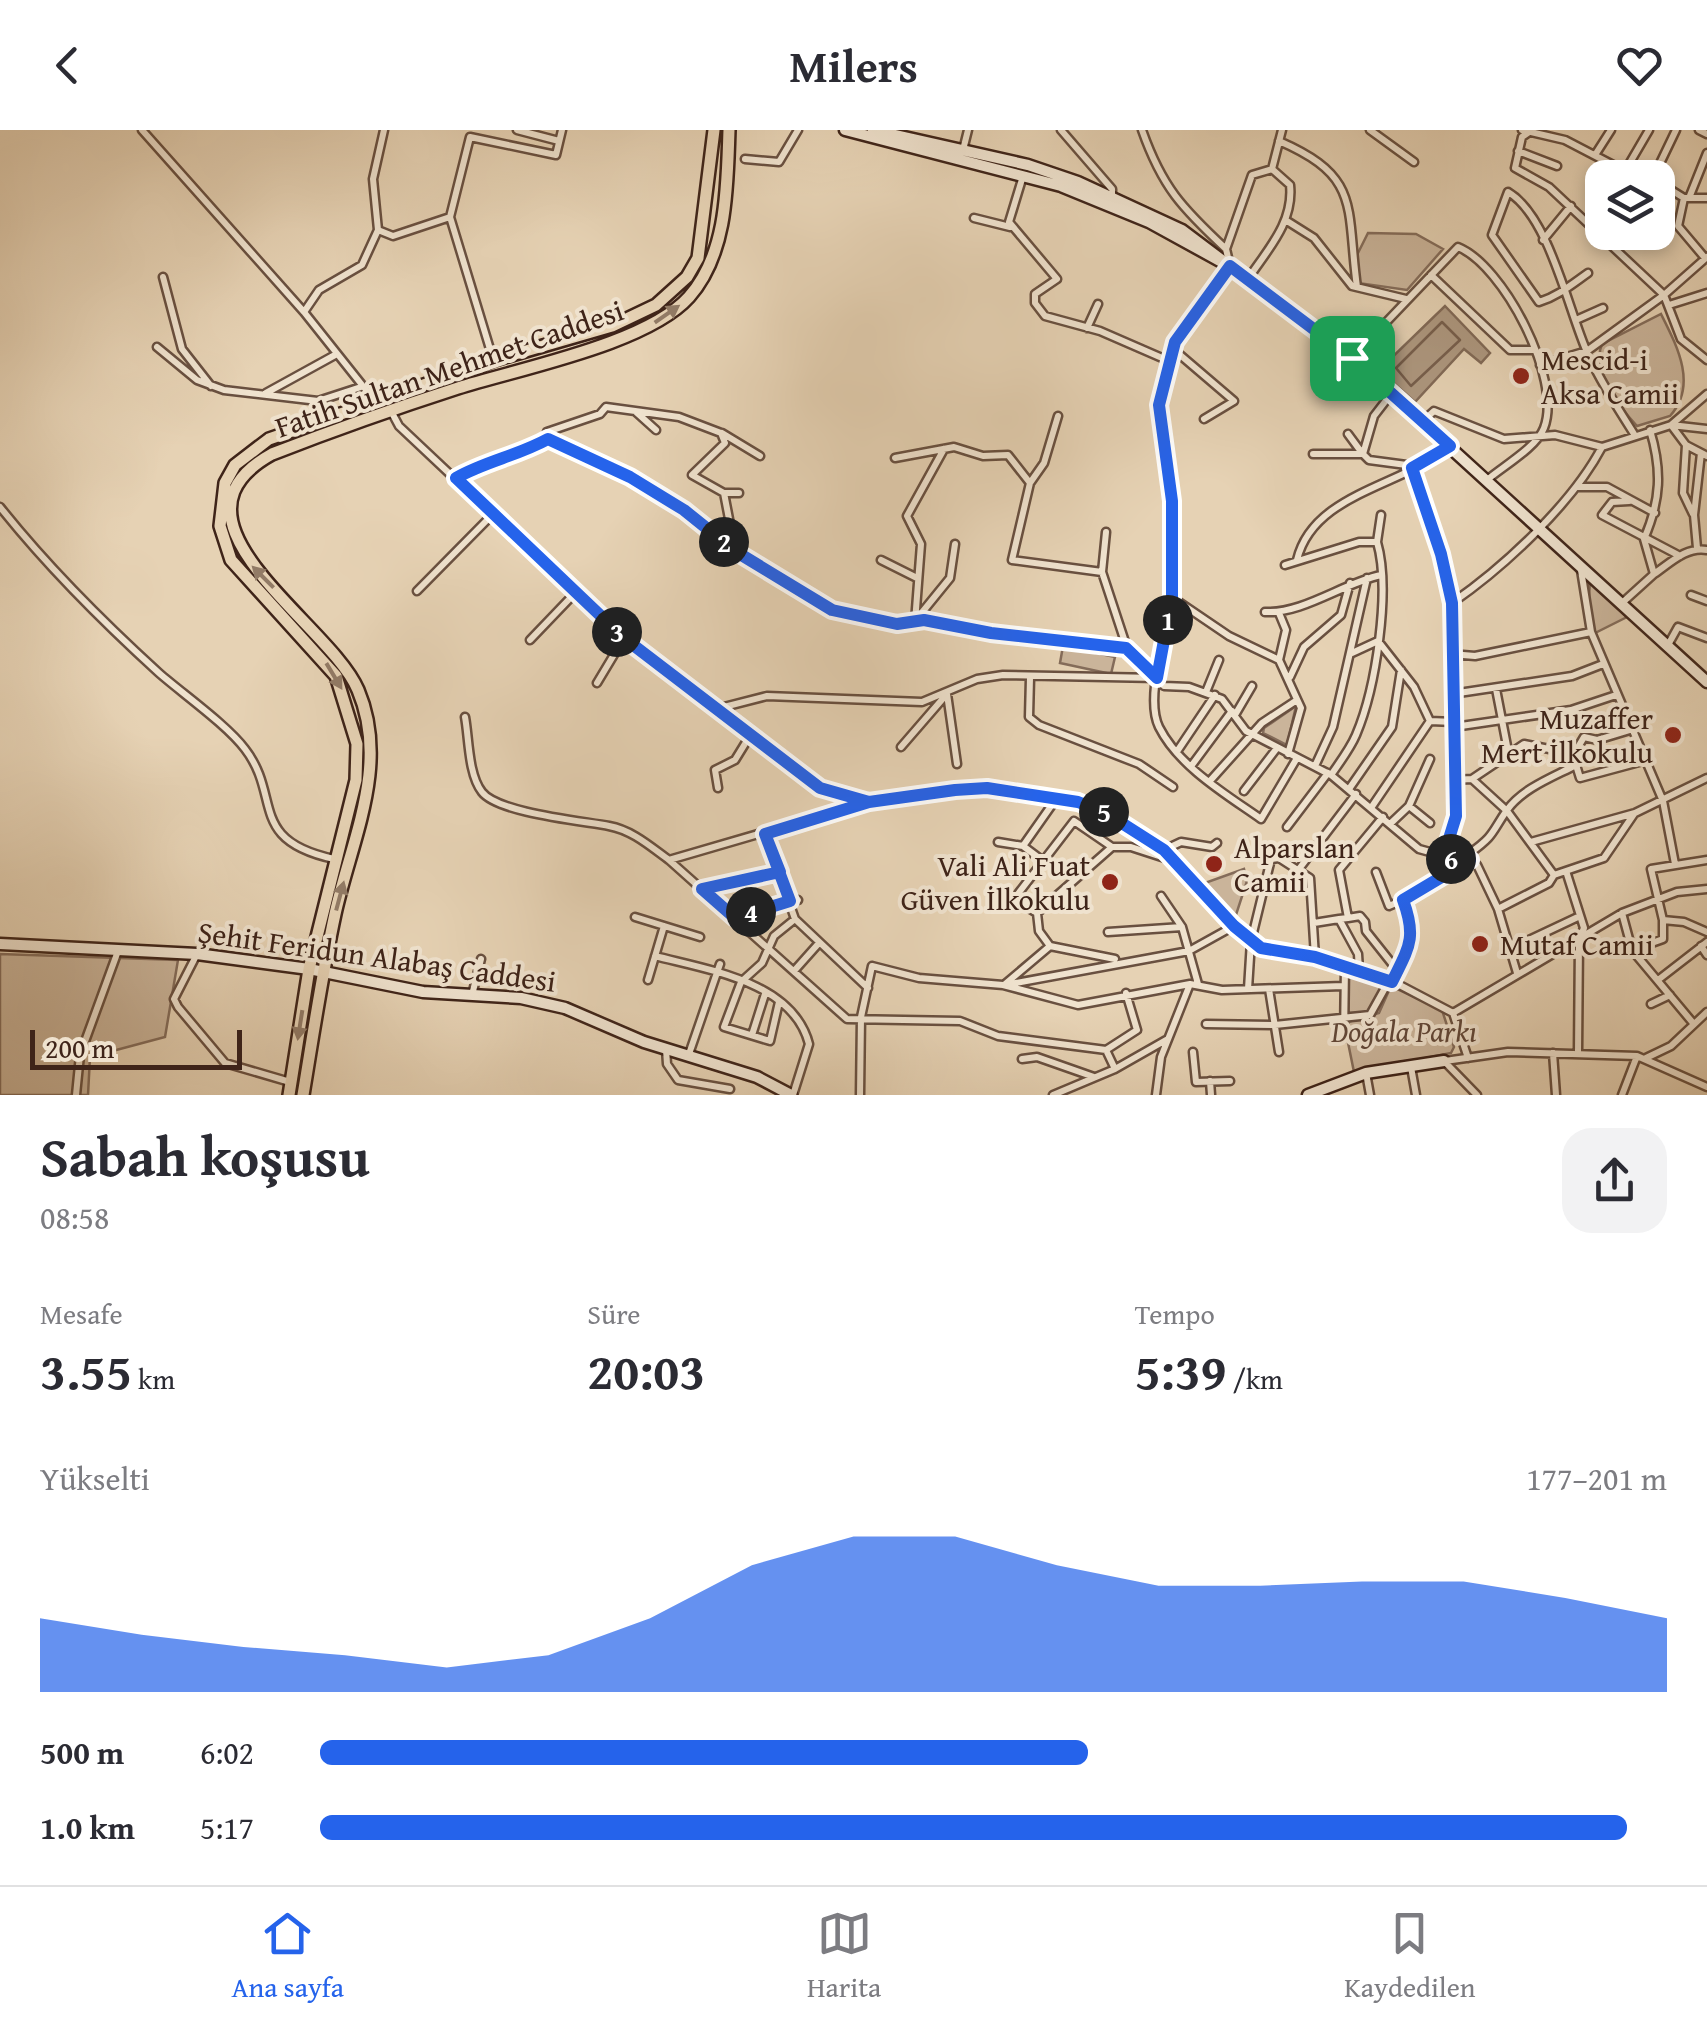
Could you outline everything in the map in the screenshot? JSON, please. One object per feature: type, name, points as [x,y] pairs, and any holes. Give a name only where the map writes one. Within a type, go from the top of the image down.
[{"type":"main road","name":"Fatih Sultan Mehmet Caddesi","points":[[290,1088],[309,969],[358,760],[344,693],[321,654],[238,570],[222,539],[219,512],[225,484],[250,452],[268,440],[494,360],[612,326],[672,294],[698,258],[704,236],[714,130]]},
{"type":"main road","name":"Fatih Sultan Mehmet Caddesi","points":[[302,1095],[323,974],[370,776],[366,717],[359,691],[329,643],[247,561],[235,540],[231,512],[239,486],[257,462],[391,411],[610,341],[650,326],[678,308],[702,279],[716,248],[729,130]]},
{"type":"street","points":[[142,130],[304,312],[374,400]]},
{"type":"street","points":[[304,312],[319,290],[362,265],[378,230],[373,179],[384,130]]},
{"type":"street","points":[[517,130],[560,141]]},
{"type":"street","points":[[494,360],[450,216],[470,137],[556,154],[562,130]]},
{"type":"street","points":[[745,158],[780,162],[798,130]]},
{"type":"street","points":[[844,130],[1078,182],[1182,230],[1352,358],[1707,682]]},
{"type":"street","points":[[873,130],[963,150],[1148,222],[1218,264],[1230,266]]},
{"type":"street","points":[[963,150],[968,130]]},
{"type":"street","points":[[1061,130],[1112,189],[1112,197]]},
{"type":"street","points":[[1142,130],[1157,174],[1177,204],[1226,248]]},
{"type":"street","points":[[1272,169],[1282,130]]},
{"type":"street","points":[[1370,130],[1414,162]]},
{"type":"street","points":[[1522,130],[1565,140],[1604,160]]},
{"type":"street","points":[[1595,155],[1611,130]]},
{"type":"street","points":[[1631,160],[1649,130]]},
{"type":"street","points":[[1662,160],[1676,130]]},
{"type":"street","points":[[1700,130],[1707,134]]},
{"type":"street","points":[[1531,131],[1522,137],[1514,168],[1571,206],[1664,296],[1688,348],[1707,360]]},
{"type":"street","points":[[1279,141],[1312,155],[1338,176],[1344,192],[1358,288]]},
{"type":"street","points":[[1518,151],[1557,166]]},
{"type":"street","points":[[1540,365],[1587,350],[1664,296],[1706,258],[1678,226],[1707,153]]},
{"type":"street","points":[[1172,597],[1229,636],[1278,660],[1298,700],[1301,708],[1293,756],[1261,819],[1192,765],[1162,732],[1156,713],[1157,678],[1172,597],[1172,501],[1159,405],[1172,348],[1230,266],[1226,248],[1252,175],[1272,169]]},
{"type":"street","points":[[1248,279],[1287,221],[1290,185],[1272,169]]},
{"type":"street","points":[[1010,228],[1023,174]]},
{"type":"street","points":[[1588,274],[1564,289],[1539,302],[1492,235],[1508,192],[1529,212],[1564,289],[1587,350],[1634,434]]},
{"type":"street","points":[[1675,192],[1686,199],[1707,198]]},
{"type":"street","points":[[1543,240],[1571,206]]},
{"type":"street","points":[[378,230],[393,236],[450,216]]},
{"type":"street","points":[[974,218],[1010,228],[1058,279],[1036,294],[1036,303],[1045,316],[1087,328],[1169,361]]},
{"type":"street","points":[[1287,221],[1314,238],[1358,288],[1408,300]]},
{"type":"street","points":[[1352,358],[1458,247],[1479,260],[1502,287],[1535,350],[1546,418],[1538,436],[1486,480]]},
{"type":"street","points":[[1432,274],[1510,350],[1535,350]]},
{"type":"street","points":[[163,277],[182,349],[212,387]]},
{"type":"street","points":[[1669,306],[1707,293]]},
{"type":"street","points":[[1087,328],[1098,304]]},
{"type":"street","points":[[1576,320],[1603,308]]},
{"type":"street","points":[[158,348],[212,387],[318,401],[362,387]]},
{"type":"street","points":[[1172,348],[1234,401],[1204,420]]},
{"type":"street","points":[[266,393],[335,355]]},
{"type":"street","points":[[1362,454],[1374,416],[1392,394]]},
{"type":"street","points":[[1671,425],[1707,394]]},
{"type":"street","points":[[760,456],[700,422],[606,407],[600,414],[546,432],[548,439],[630,477],[684,510],[735,551],[832,610],[897,624],[914,622],[1126,648]]},
{"type":"street","points":[[391,411],[399,426],[624,638],[820,788],[869,802]]},
{"type":"street","points":[[635,411],[656,430]]},
{"type":"street","points":[[1423,421],[1434,411],[1485,434],[1520,440],[1554,435],[1602,448]]},
{"type":"street","points":[[1058,416],[1044,463],[1030,483],[1012,560],[1102,572]]},
{"type":"street","points":[[1671,425],[1686,445],[1704,455],[1694,516],[1697,548]]},
{"type":"street","points":[[1452,603],[1486,580],[1576,487],[1602,448],[1634,434],[1671,425],[1707,430]]},
{"type":"street","points":[[1650,430],[1659,465],[1655,513],[1644,539],[1654,574]]},
{"type":"street","points":[[721,432],[725,443],[692,475],[724,494],[739,492]]},
{"type":"street","points":[[1348,434],[1369,460],[1415,468]]},
{"type":"street","points":[[456,478],[487,461],[518,456],[548,439]]},
{"type":"street","points":[[1686,445],[1683,493],[1694,516]]},
{"type":"street","points":[[1296,560],[1300,544],[1337,506],[1415,468],[1450,446]]},
{"type":"street","points":[[896,458],[944,448],[1008,455],[1030,483]]},
{"type":"street","points":[[914,622],[921,544],[906,516],[944,448]]},
{"type":"street","points":[[1313,454],[1362,454]]},
{"type":"street","points":[[1415,468],[1452,603],[1456,816],[1443,858]]},
{"type":"street","points":[[1576,487],[1607,487],[1655,513]]},
{"type":"street","points":[[724,494],[735,551]]},
{"type":"street","points":[[1696,499],[1707,505]]},
{"type":"street","points":[[1629,501],[1612,502],[1602,515],[1680,556]]},
{"type":"street","points":[[0,507],[36,552],[142,657],[244,747],[267,808],[286,840],[334,859]]},
{"type":"street","points":[[418,591],[493,514]]},
{"type":"street","points":[[1287,826],[1330,774],[1359,728],[1378,641],[1381,575],[1377,542],[1381,515]]},
{"type":"street","points":[[1106,532],[1102,572],[1126,648],[1164,686],[1210,694],[1234,713],[1252,735],[1330,774],[1419,849],[1477,865],[1498,909],[1517,973]]},
{"type":"street","points":[[1285,565],[1359,542],[1377,542]]},
{"type":"street","points":[[914,622],[950,578],[954,544]]},
{"type":"street","points":[[1620,605],[1680,556],[1697,548],[1707,550]]},
{"type":"street","points":[[881,560],[918,579]]},
{"type":"street","points":[[1581,570],[1591,632],[1663,802],[1675,864]]},
{"type":"street","points":[[1265,612],[1279,613],[1350,583],[1381,575]]},
{"type":"street","points":[[1314,766],[1334,727],[1367,578]]},
{"type":"street","points":[[1289,678],[1304,646],[1340,615],[1350,583]]},
{"type":"street","points":[[530,640],[576,592]]},
{"type":"street","points":[[1692,595],[1707,601]]},
{"type":"street","points":[[1278,660],[1286,630],[1279,613]]},
{"type":"street","points":[[1668,645],[1678,627],[1707,638]]},
{"type":"street","points":[[1451,654],[1475,656],[1591,632]]},
{"type":"street","points":[[598,684],[624,638]]},
{"type":"street","points":[[1352,653],[1378,641]]},
{"type":"street","points":[[1378,641],[1402,670],[1430,720]]},
{"type":"street","points":[[1178,750],[1210,694],[1220,660]]},
{"type":"street","points":[[1452,694],[1572,676],[1603,664]]},
{"type":"street","points":[[1299,869],[1392,727],[1402,670]]},
{"type":"street","points":[[1030,678],[1029,717],[1062,736],[1139,764],[1173,787]]},
{"type":"street","points":[[719,708],[767,696],[922,702],[977,679],[1157,678]]},
{"type":"street","points":[[1192,765],[1252,686]]},
{"type":"street","points":[[1496,689],[1508,750]]},
{"type":"street","points":[[901,746],[947,694]]},
{"type":"street","points":[[947,694],[957,764]]},
{"type":"street","points":[[1430,720],[1454,724],[1571,710],[1616,695]]},
{"type":"street","points":[[1209,782],[1262,723],[1298,700]]},
{"type":"street","points":[[465,716],[476,779],[491,800],[556,820],[607,825],[633,834],[670,860],[847,1018],[960,1021],[998,1036],[1106,1050],[1138,1030],[1126,993]]},
{"type":"street","points":[[1372,808],[1430,720]]},
{"type":"street","points":[[1630,730],[1597,740],[1584,737],[1574,754],[1580,778],[1643,760]]},
{"type":"street","points":[[718,788],[715,770],[735,760],[751,734]]},
{"type":"street","points":[[1453,780],[1472,779],[1508,750],[1524,744],[1574,754]]},
{"type":"street","points":[[1244,791],[1277,748]]},
{"type":"street","points":[[1390,824],[1409,806],[1430,758]]},
{"type":"street","points":[[1470,860],[1470,853],[1496,835],[1506,811],[1534,787],[1576,765]]},
{"type":"street","points":[[1531,842],[1635,813],[1707,778]]},
{"type":"street","points":[[1472,779],[1506,811],[1554,875]]},
{"type":"street","points":[[670,860],[869,802],[987,788],[1056,799],[1106,813],[1164,850],[1251,941],[1275,951],[1359,970],[1453,1013],[1468,1058]]},
{"type":"street","points":[[1023,846],[1056,799]]},
{"type":"street","points":[[1409,806],[1430,823]]},
{"type":"street","points":[[1498,909],[1548,884],[1554,875],[1604,858],[1635,813]]},
{"type":"street","points":[[1348,918],[1340,870],[1382,817]]},
{"type":"street","points":[[1037,913],[1014,899],[1074,821],[1112,847],[1131,847],[1174,861]]},
{"type":"street","points":[[765,834],[794,900],[794,919],[869,988]]},
{"type":"street","points":[[998,842],[1023,846],[1044,860]]},
{"type":"street","points":[[1164,850],[1181,842],[1212,847],[1218,843]]},
{"type":"street","points":[[1037,913],[1112,847]]},
{"type":"street","points":[[1248,989],[1251,941],[1271,859],[1279,858],[1310,878],[1315,957]]},
{"type":"street","points":[[1376,872],[1389,906],[1470,860]]},
{"type":"street","points":[[1632,950],[1663,938],[1664,920],[1651,869],[1707,860]]},
{"type":"street","points":[[1566,871],[1584,928],[1578,940],[1578,1053]]},
{"type":"street","points":[[702,889],[780,872]]},
{"type":"street","points":[[1453,1013],[1622,913],[1658,898],[1707,890]]},
{"type":"street","points":[[1156,1095],[1166,1040],[1194,984],[1182,927],[1161,896]]},
{"type":"street","points":[[735,918],[794,900]]},
{"type":"street","points":[[1206,1024],[1275,1024],[1370,1015],[1392,982],[1413,927],[1403,900]]},
{"type":"street","points":[[1037,913],[1039,932],[1050,946],[1121,960]]},
{"type":"street","points":[[1622,913],[1632,950],[1693,1023]]},
{"type":"street","points":[[1314,923],[1360,916],[1366,931],[1397,970]]},
{"type":"street","points":[[1510,948],[1580,916]]},
{"type":"street","points":[[635,917],[700,937]]},
{"type":"street","points":[[779,1002],[770,1041],[724,1027],[741,982],[762,963],[774,936],[794,919]]},
{"type":"street","points":[[1339,919],[1358,954],[1359,970]]},
{"type":"street","points":[[1664,920],[1684,922],[1707,932]]},
{"type":"street","points":[[648,980],[664,926]]},
{"type":"street","points":[[1004,985],[1189,950],[1234,926]]},
{"type":"street","points":[[1108,932],[1182,927]]},
{"type":"street","points":[[794,971],[819,943]]},
{"type":"street","name":"Şehit Feridun Alabaş Caddesi","points":[[0,944],[197,954],[309,969],[404,990],[522,998],[565,1008],[666,1048],[756,1077],[792,1095]]},
{"type":"street","points":[[1658,980],[1704,944],[1707,955]]},
{"type":"street","points":[[1004,985],[1050,946]]},
{"type":"street","points":[[76,1095],[80,1055],[118,951]]},
{"type":"street","points":[[197,954],[174,999],[178,1006],[225,1062],[290,1088]]},
{"type":"street","points":[[655,956],[718,968],[793,1009],[808,1044],[792,1095]]},
{"type":"street","points":[[472,995],[481,959]]},
{"type":"street","points":[[860,1095],[862,1017],[872,966],[919,978],[1004,985],[1078,1005],[1126,993],[1194,984],[1222,990],[1343,986]]},
{"type":"street","points":[[1344,1038],[1345,966]]},
{"type":"street","points":[[689,1054],[718,968]]},
{"type":"street","points":[[1269,988],[1280,1052]]},
{"type":"street","points":[[752,1035],[765,994]]},
{"type":"street","points":[[1651,1004],[1670,994]]},
{"type":"street","points":[[1622,1095],[1641,1057],[1671,1046],[1707,1012]]},
{"type":"street","points":[[1054,1095],[1115,1069],[1166,1040]]},
{"type":"street","points":[[666,1048],[667,1064],[678,1080],[730,1089]]},
{"type":"street","points":[[1106,1050],[1115,1069]]},
{"type":"street","points":[[1193,1052],[1196,1082],[1230,1081]]},
{"type":"street","points":[[1553,1053],[1556,1095]]},
{"type":"street","points":[[1308,1095],[1366,1073],[1468,1058],[1553,1053],[1641,1057],[1707,1087]]},
{"type":"street","points":[[1022,1059],[1036,1057],[1095,1077]]},
{"type":"street","points":[[1444,1061],[1477,1095]]},
{"type":"street","points":[[1410,1066],[1416,1095]]},
{"type":"street","points":[[1366,1073],[1370,1095]]},
{"type":"street","points":[[1210,1081],[1211,1095]]},
{"type":"green space","points":[[1368,233],[1416,234],[1443,249],[1407,290],[1358,283],[1357,255]]},
{"type":"green space","points":[[1661,314],[1682,365],[1683,391],[1670,416],[1637,426],[1609,388],[1600,365],[1602,344]]},
{"type":"green space","points":[[1590,582],[1627,617],[1595,633],[1588,613]]},
{"type":"green space","points":[[1063,646],[1115,657],[1111,674],[1060,663]]},
{"type":"green space","points":[[1296,706],[1287,745],[1263,733],[1264,728]]},
{"type":"green space","points":[[1244,869],[1247,881],[1234,921],[1202,884]]},
{"type":"green space","points":[[0,954],[178,960],[165,1037],[90,1057],[88,1095],[0,1095]]},
{"type":"green space","points":[[1353,974],[1385,985],[1369,1013],[1348,1013],[1348,976]]},
{"type":"green space","name":"Doğala Parkı","points":[[1391,986],[1442,1010],[1454,1047],[1451,1053],[1354,1072],[1344,1023],[1379,1013]]},
{"type":"water","points":[[1445,306],[1490,353],[1481,363],[1464,349],[1415,402],[1379,370]]},
{"type":"place","name":"Mescid-i Aksa Camii","points":[[1521,376]]},
{"type":"place","name":"Muzaffer Mert İlkokulu","points":[[1673,735]]},
{"type":"place","name":"Alparslan Camii","points":[[1214,864]]},
{"type":"place","name":"Vali Ali Fuat Güven İlkokulu","points":[[1110,882]]},
{"type":"place","name":"Mutaf Camii","points":[[1480,944]]},
{"type":"route","points":[[1352,358],[1230,266],[1175,342],[1159,405],[1172,501],[1172,597],[1157,678],[1126,648],[991,633],[924,620],[897,624],[832,610],[735,551],[684,510],[630,477],[548,439],[518,456],[487,461],[456,478],[624,638],[677,680],[820,788],[869,802],[765,834],[780,872],[790,901],[735,918],[702,889],[780,872],[765,834],[842,812],[869,802],[987,788],[1078,802],[1106,813],[1164,850],[1234,926],[1261,948],[1315,957],[1392,982],[1413,927],[1403,900],[1470,860],[1443,858],[1456,816],[1452,603],[1441,554],[1412,468],[1450,446],[1352,358]]}]
